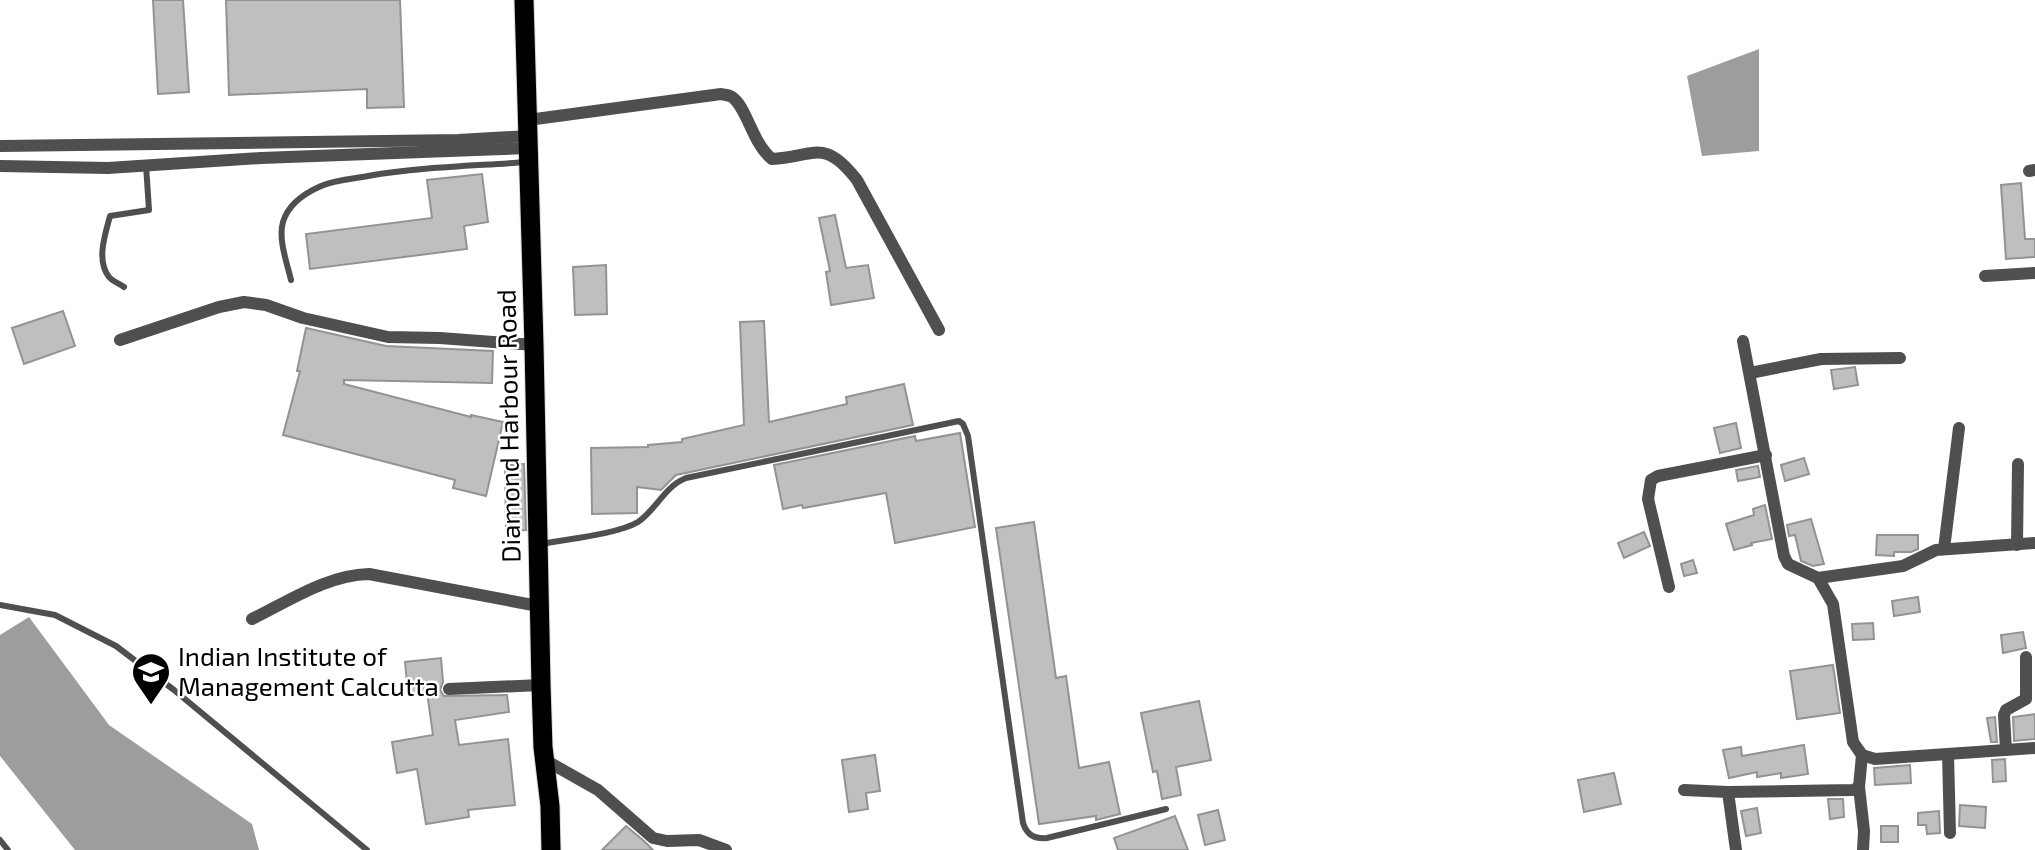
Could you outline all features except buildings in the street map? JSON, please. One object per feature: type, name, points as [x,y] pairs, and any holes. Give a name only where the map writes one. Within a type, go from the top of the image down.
[{"type":"highway","name":"Diamond Harbour Road","points":[[524,0],[538,606],[545,761],[551,806],[551,850]]},
{"type":"street","points":[[0,166],[108,168],[529,141],[721,94],[732,97],[740,107],[761,150],[772,159],[816,151],[832,154],[848,168],[939,330]]},
{"type":"street","points":[[0,146],[529,141]]},
{"type":"street","points":[[1985,276],[2035,273]]},
{"type":"street","points":[[120,340],[219,307],[244,302],[266,304],[303,318],[388,337],[534,345]]},
{"type":"street","points":[[1743,341],[1784,556],[1788,564],[1818,578],[1903,566],[1936,550],[2035,543]]},
{"type":"street","points":[[1750,373],[1822,359],[1900,358]]},
{"type":"street","points":[[1944,549],[1959,428]]},
{"type":"street","points":[[1669,587],[1648,499],[1651,480],[1658,476],[1766,454]]},
{"type":"street","points":[[2017,545],[2018,464]]},
{"type":"street","points":[[252,620],[328,582],[353,574],[369,574],[538,606]]},
{"type":"street","points":[[1818,578],[1833,604],[1853,743],[1862,755],[1875,760],[2035,748]]},
{"type":"street","points":[[2006,750],[2004,715],[2006,710],[2026,699],[2026,657]]},
{"type":"street","points":[[449,689],[541,685]]},
{"type":"street","points":[[1948,754],[1950,833]]},
{"type":"street","points":[[1862,755],[1858,787],[1864,831],[1863,850]]},
{"type":"street","points":[[545,761],[598,790],[653,838],[667,841],[699,840],[726,850]]},
{"type":"street","points":[[1684,790],[1853,790],[1858,787]]},
{"type":"street","points":[[1728,792],[1736,850]]},
{"type":"lane","points":[[290,280],[282,230],[290,208],[299,199],[322,186],[340,181],[395,172],[529,141]]},
{"type":"lane","points":[[124,287],[110,278],[102,259],[104,237],[110,216],[149,210],[146,165]]},
{"type":"lane","points":[[537,545],[627,527],[641,520],[675,485],[686,478],[959,421],[968,436],[1023,823],[1027,833],[1038,839],[1047,838],[1166,809]]},
{"type":"lane","points":[[0,605],[55,615],[116,646],[174,690],[367,850]]},
{"type":"lane","points":[[0,840],[8,850]]},
{"type":"shaded area","points":[[1759,49],[1759,151],[1702,156],[1687,76]]},
{"type":"shaded area","points":[[29,617],[109,725],[252,824],[259,850],[75,850],[0,756],[0,635]]},
{"type":"place","name":"Indian Institute of Management Calcutta","points":[[151,706]]}]
